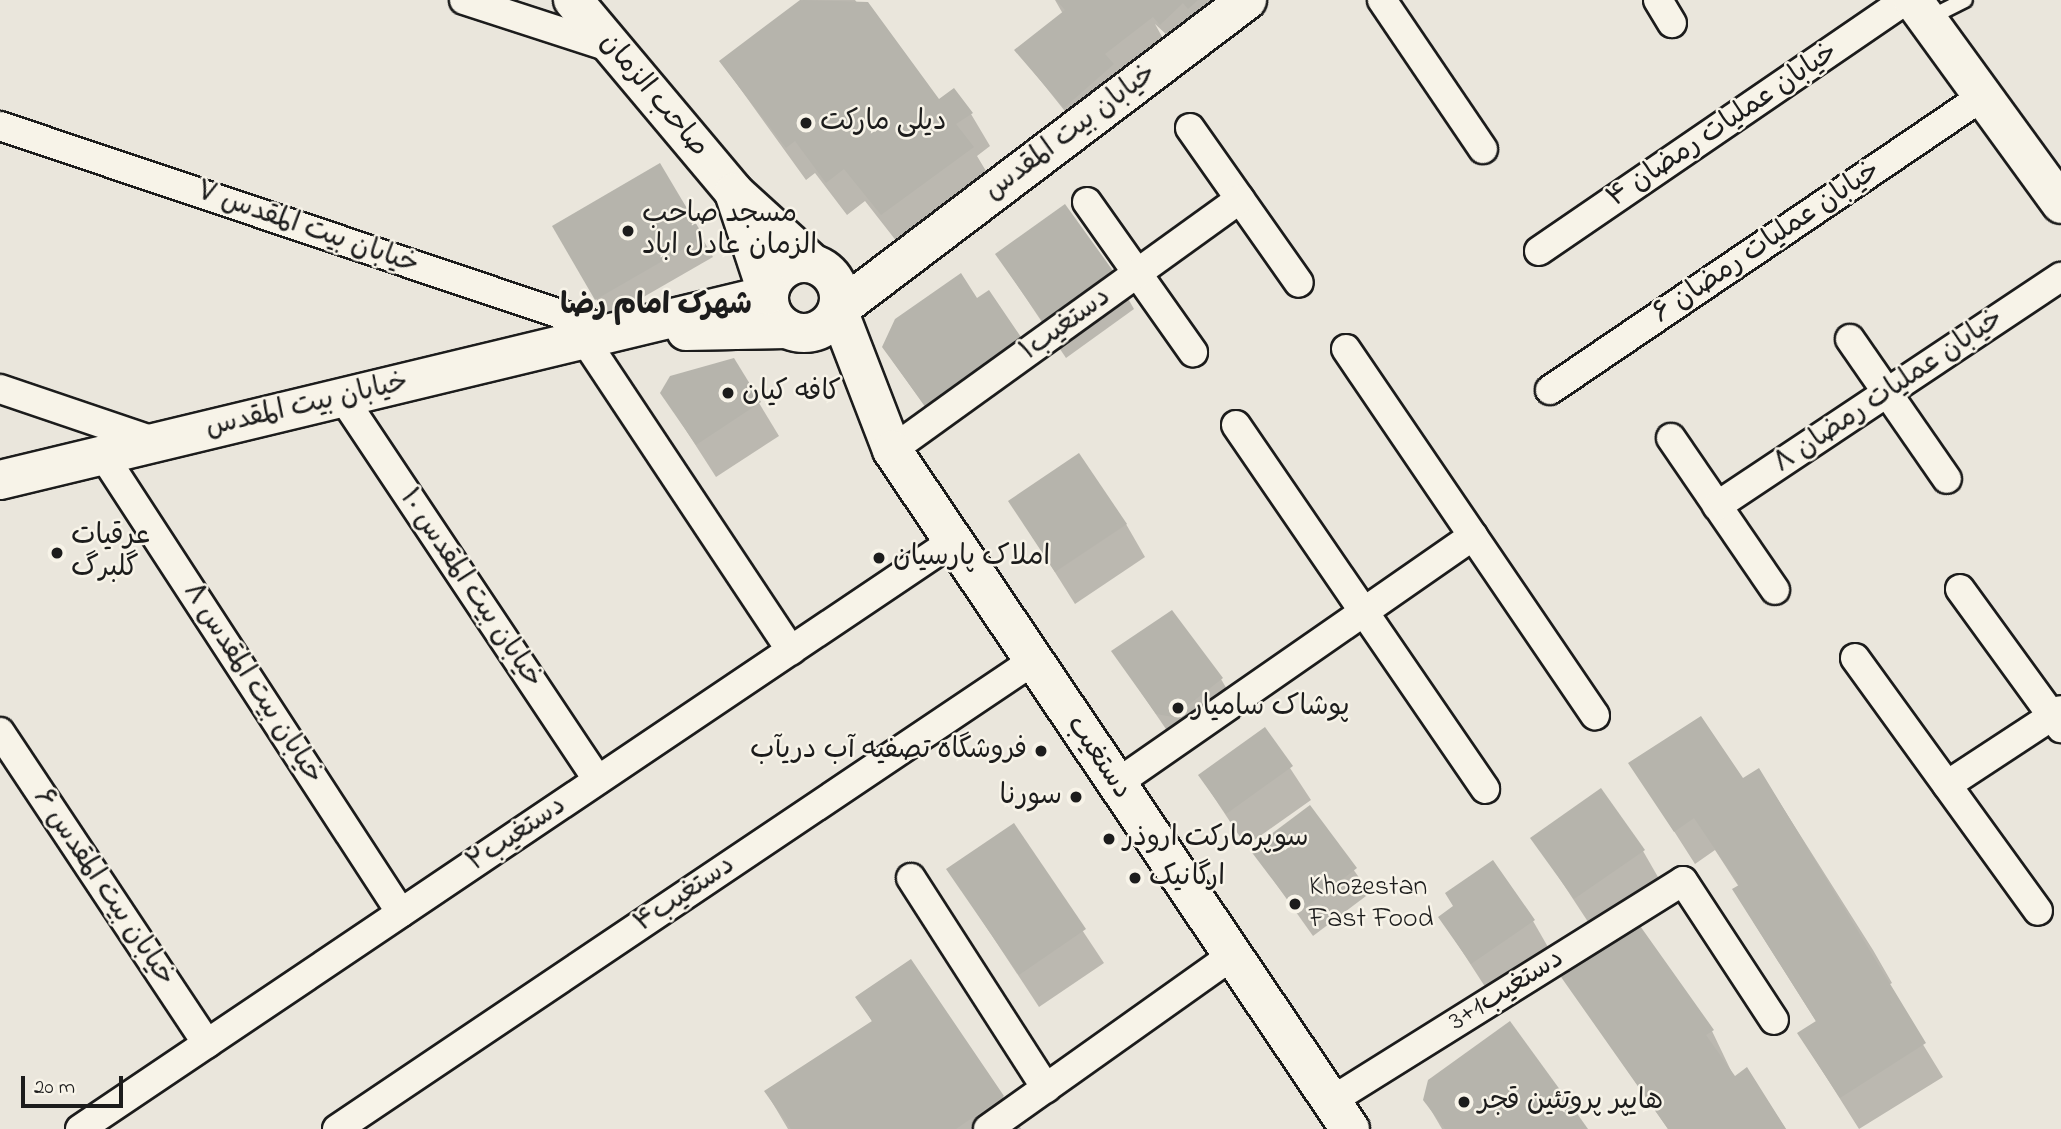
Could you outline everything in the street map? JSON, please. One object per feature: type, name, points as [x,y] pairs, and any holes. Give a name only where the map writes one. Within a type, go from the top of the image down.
[{"type":"street","points":[[464,0],[612,48]]},
{"type":"street","name":"صاحب الزمان","points":[[573,0],[734,192]]},
{"type":"street","name":"خیابان بیت المقدس","points":[[599,336],[796,331],[826,327],[838,310],[1247,0]]},
{"type":"street","points":[[1382,0],[1483,149]]},
{"type":"street","points":[[1916,6],[2061,204]]},
{"type":"street","name":"خیابان عملیات رمضان ۴","points":[[1539,251],[1916,6]]},
{"type":"street","name":"خیابان عملیات رمضان ۶","points":[[1550,390],[1983,96]]},
{"type":"street","name":"خیابان بیت المقدس ۷","points":[[0,126],[599,336]]},
{"type":"street","points":[[1190,128],[1298,283]]},
{"type":"street","points":[[734,192],[821,268],[839,291],[838,310],[883,435]]},
{"type":"street","points":[[734,192],[772,315],[796,331],[883,435]]},
{"type":"street","name":"دستغیب۱","points":[[883,435],[1138,273],[1240,199]]},
{"type":"street","points":[[1087,202],[1194,352]]},
{"type":"street","points":[[768,295],[776,276],[792,264],[821,268],[896,266]]},
{"type":"street","name":"خیابان عملیات رمضان ۸","points":[[1717,506],[2061,277]]},
{"type":"street","name":"خیابان بیت المقدس","points":[[0,480],[768,295]]},
{"type":"street","points":[[599,336],[792,650]]},
{"type":"street","points":[[1850,339],[1947,479]]},
{"type":"street","points":[[1346,349],[1595,716]]},
{"type":"street","points":[[0,389],[157,442]]},
{"type":"street","name":"خیابان بیت المقدس ۱۰","points":[[343,398],[598,780]]},
{"type":"street","points":[[1236,425],[1485,789]]},
{"type":"street","name":"دستغیب","points":[[883,435],[1340,1115]]},
{"type":"street","points":[[1671,438],[1775,590]]},
{"type":"street","name":"خیابان بیت المقدس ۸","points":[[103,455],[401,913]]},
{"type":"street","points":[[1116,784],[1473,536]]},
{"type":"street","name":"۲دستغیب","points":[[80,1129],[953,541]]},
{"type":"street","points":[[1947,785],[2058,718],[1960,589]]},
{"type":"street","points":[[1855,658],[2038,911]]},
{"type":"street","name":"دستغیب۴","points":[[337,1129],[1033,660]]},
{"type":"street","name":"خیابان بیت المقدس ۶","points":[[0,732],[207,1044]]},
{"type":"street","points":[[911,878],[1046,1088]]},
{"type":"street","name":"3+1دستغیب","points":[[1340,1115],[1683,881],[1774,1020]]},
{"type":"street","points":[[988,1129],[1023,1119],[1046,1088],[1231,956]]},
{"type":"lane","points":[[1916,6],[1965,0]]},
{"type":"building","points":[[800,0],[868,2],[939,99],[954,88],[973,113],[956,124],[974,147],[881,215],[844,169],[826,183],[795,141],[786,148],[719,61]]},
{"type":"building","points":[[1056,0],[1198,0],[1188,9],[1183,3],[1160,25],[1153,17],[1105,54],[1114,64],[1064,108],[1014,50],[1065,10]]},
{"type":"building","name":"مسجد صاحب الزمان عادل اباد","points":[[660,163],[704,237],[595,300],[552,226]]},
{"type":"building","points":[[1065,204],[1116,275],[1046,326],[995,254]]},
{"type":"building","points":[[961,273],[977,298],[989,290],[1023,340],[925,406],[882,347],[895,319]]},
{"type":"building","points":[[734,358],[761,402],[696,445],[660,393],[670,376]]},
{"type":"building","points":[[1079,453],[1127,524],[1055,572],[1008,501]]},
{"type":"building","points":[[1172,610],[1223,678],[1173,717],[1156,714],[1111,651]]},
{"type":"building","points":[[1701,716],[1743,778],[1759,768],[1926,1043],[1840,1098],[1797,1033],[1816,1021],[1732,889],[1739,885],[1694,818],[1674,832],[1628,763]]},
{"type":"building","points":[[1265,727],[1293,766],[1226,814],[1198,775]]},
{"type":"building","points":[[1601,788],[1645,850],[1574,899],[1530,838]]},
{"type":"building","points":[[1310,805],[1357,868],[1298,913],[1250,850]]},
{"type":"building","points":[[1014,823],[1086,929],[1019,975],[946,869]]},
{"type":"building","points":[[1493,860],[1535,920],[1471,964],[1438,917],[1453,906],[1445,893]]},
{"type":"building","points":[[1638,923],[1714,1030],[1706,1035],[1735,1076],[1747,1067],[1786,1129],[1668,1129],[1561,977]]},
{"type":"building","points":[[911,959],[1004,1096],[956,1129],[791,1129],[764,1091],[872,1021],[855,997]]},
{"type":"building","points":[[1510,1021],[1588,1129],[1445,1129],[1423,1100],[1428,1080]]},
{"type":"place","name":"دیلی مارکت","points":[[806,123]]},
{"type":"place","name":"مسجد صاحب الزمان عادل اباد","points":[[628,231]]},
{"type":"place","name":"کافه کیان","points":[[728,393]]},
{"type":"place","name":"عرقیات گلبرگ","points":[[57,553]]},
{"type":"place","name":"املاک پارسیان","points":[[879,558]]},
{"type":"place","name":"پوشاک سامیار","points":[[1178,708]]},
{"type":"place","name":"فروشگاه تصفیه آب دریآب","points":[[1041,751]]},
{"type":"place","name":"سورنا","points":[[1076,797]]},
{"type":"place","name":"سوپرمارکت اروذر","points":[[1109,839]]},
{"type":"place","name":"ارگانیک","points":[[1135,878]]},
{"type":"place","name":"Khozestan Fast Food","points":[[1295,904]]},
{"type":"place","name":"هایپر پروتئین قجر","points":[[1464,1102]]},
{"type":"district","name":"شهرک امام رضا","points":[[656,306]]}]
